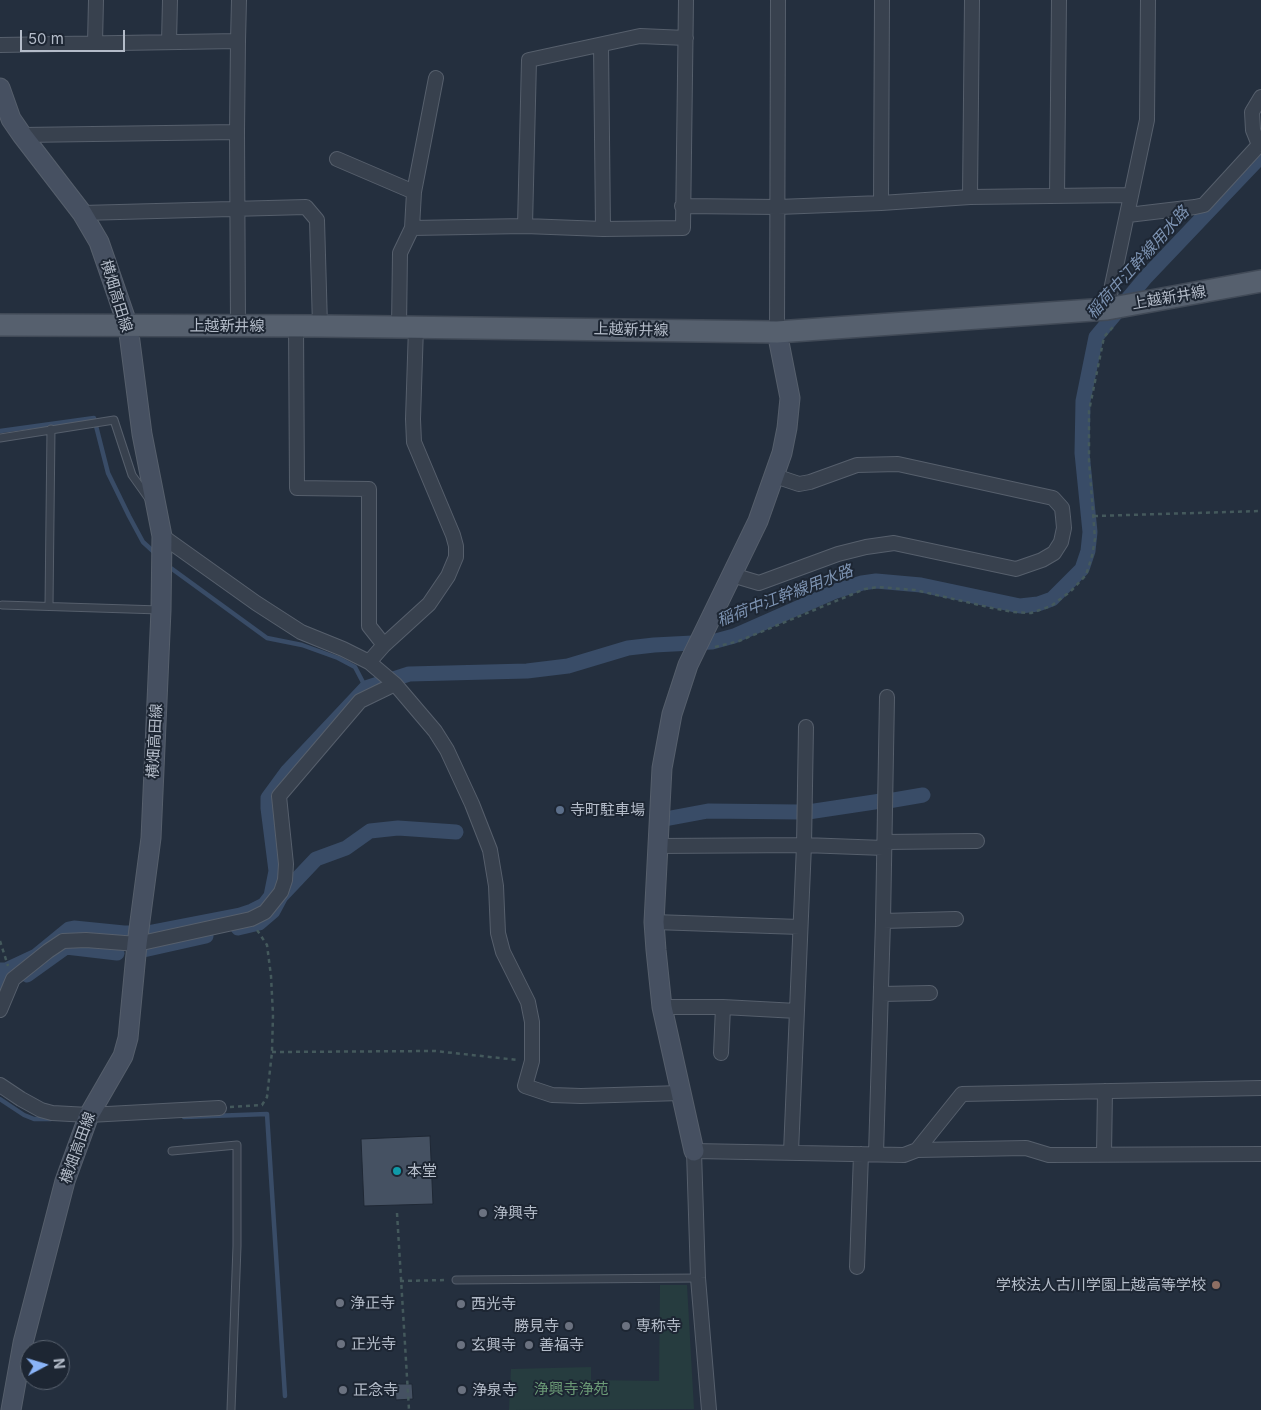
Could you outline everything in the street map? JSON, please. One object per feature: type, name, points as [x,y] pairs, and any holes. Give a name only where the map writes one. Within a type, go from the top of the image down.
[{"type":"main road","name":"横畑高田線","points":[[0,88],[11,119],[82,213],[99,242],[128,326],[142,434],[162,536],[151,838],[137,944],[128,1038],[123,1056],[89,1115],[65,1181],[23,1344],[11,1410]]},
{"type":"main road","name":"上越新井線","points":[[0,325],[238,325],[777,332],[1111,316],[1261,281]]},
{"type":"main road","points":[[694,1151],[662,1007],[654,922],[665,750],[676,701],[688,665],[758,521],[775,476],[786,434],[790,398],[777,332]]},
{"type":"street","points":[[95,43],[96,0]]},
{"type":"street","points":[[169,42],[170,0]]},
{"type":"street","points":[[238,325],[237,132],[239,0]]},
{"type":"street","points":[[412,228],[525,226],[602,229],[683,228],[686,0]]},
{"type":"street","points":[[777,332],[778,0]]},
{"type":"street","points":[[881,203],[882,0]]},
{"type":"street","points":[[970,198],[972,0]]},
{"type":"street","points":[[1057,196],[1059,0]]},
{"type":"street","points":[[1111,316],[1130,195],[1146,120],[1148,0]]},
{"type":"street","points":[[525,226],[529,60],[640,36],[686,38]]},
{"type":"street","points":[[0,45],[238,41]]},
{"type":"street","points":[[601,45],[602,229]]},
{"type":"street","points":[[369,662],[384,645],[429,604],[453,567],[456,558],[456,546],[453,535],[414,442],[413,400],[400,253],[412,228],[414,192],[436,78]]},
{"type":"street","points":[[1128,214],[1204,205],[1260,144],[1253,130],[1252,112],[1261,97]]},
{"type":"street","points":[[22,135],[237,132]]},
{"type":"street","points":[[336,159],[414,192]]},
{"type":"street","points":[[682,206],[778,207],[970,198],[1130,195]]},
{"type":"street","points":[[82,213],[306,207],[317,220],[320,326]]},
{"type":"street","points":[[296,326],[297,488],[369,489],[369,626],[384,645]]},
{"type":"street","points":[[732,575],[759,583],[838,554],[894,543],[1016,568],[1036,563],[1054,553],[1061,542],[1064,528],[1062,508],[1053,498],[898,464],[874,463],[858,465],[799,484],[775,476]]},
{"type":"street","points":[[162,536],[256,603],[301,632],[369,662],[395,684],[435,731],[447,750],[472,804],[490,850],[496,886],[498,933],[503,952],[528,1002],[532,1022],[532,1061],[525,1086],[552,1095],[681,1093]]},
{"type":"street","points":[[0,1010],[13,979],[48,951],[63,942],[86,940],[137,944],[259,916],[274,902],[285,880],[286,864],[279,796],[360,702],[395,684]]},
{"type":"street","points":[[876,1154],[887,697]]},
{"type":"street","points":[[791,1152],[804,845],[806,727]]},
{"type":"street","points":[[659,846],[884,845],[977,841]]},
{"type":"street","points":[[883,921],[956,919]]},
{"type":"street","points":[[654,922],[800,927]]},
{"type":"street","points":[[881,994],[930,993]]},
{"type":"street","points":[[662,1007],[724,1007],[797,1011]]},
{"type":"street","points":[[721,1053],[724,1007]]},
{"type":"street","points":[[0,1085],[21,1100],[52,1113],[89,1115],[219,1108]]},
{"type":"street","points":[[917,1150],[962,1094],[1261,1088]]},
{"type":"street","points":[[1104,1154],[1105,1091]]},
{"type":"street","points":[[709,1410],[698,1278],[694,1151],[904,1155],[917,1150],[1026,1148],[1049,1155],[1261,1154]]},
{"type":"street","points":[[857,1267],[861,1154]]},
{"type":"lane","points":[[0,438],[114,420],[132,475],[156,510]]},
{"type":"lane","points":[[49,606],[51,429]]},
{"type":"lane","points":[[2,605],[160,610]]},
{"type":"lane","points":[[172,1151],[237,1144],[237,1246],[231,1410]]},
{"type":"lane","points":[[456,1280],[698,1278]]},
{"type":"path","points":[[696,649],[739,641],[864,588],[878,587],[915,590],[1013,612],[1031,613],[1051,606],[1071,592],[1086,575],[1095,539],[1089,461],[1089,411],[1104,338],[1111,316]]},
{"type":"path","points":[[1094,516],[1261,510]]},
{"type":"path","points":[[219,1108],[262,1105],[267,1098],[274,1015],[271,976],[267,945],[251,919]]},
{"type":"path","points":[[0,941],[13,979]]},
{"type":"path","points":[[272,1052],[435,1051],[532,1061]]},
{"type":"path","points":[[397,1213],[409,1410]]},
{"type":"path","points":[[400,1281],[456,1280]]},
{"type":"green space","name":"浄興寺浄苑","points":[[660,1285],[687,1285],[694,1409],[509,1410],[511,1369],[591,1367],[591,1380],[659,1381]]},
{"type":"building","name":"本堂","points":[[430,1136],[433,1204],[364,1206],[361,1139]]},
{"type":"building","points":[[395,1384],[412,1384],[413,1399],[396,1400]]},
{"type":"waterway","name":"稲荷中江幹線用水路","points":[[0,970],[6,970],[36,956],[69,929],[147,933],[240,915],[264,905],[271,896],[276,871],[268,798],[287,772],[366,688],[409,674],[527,671],[568,666],[628,648],[712,642],[734,636],[836,591],[876,581],[921,585],[1020,606],[1038,604],[1052,599],[1082,569],[1088,551],[1090,532],[1082,453],[1083,401],[1096,337],[1146,277],[1261,156]]},
{"type":"waterway","points":[[0,431],[94,418],[108,473],[143,542],[155,553]]},
{"type":"waterway","points":[[168,566],[267,638],[302,645],[338,658],[355,667],[366,688]]},
{"type":"waterway","points":[[888,801],[923,795]]},
{"type":"waterway","points":[[808,812],[881,801]]},
{"type":"waterway","points":[[665,819],[708,811],[799,812]]},
{"type":"waterway","points":[[238,928],[259,923],[273,911],[281,896],[316,859],[346,848],[370,831],[398,828],[456,832]]},
{"type":"waterway","points":[[139,951],[206,936]]},
{"type":"waterway","points":[[27,975],[66,947],[117,953]]},
{"type":"waterway","points":[[0,988],[3,983]]},
{"type":"waterway","points":[[0,1099],[24,1115],[34,1119],[51,1119]]},
{"type":"waterway","points":[[184,1117],[267,1114],[285,1396]]},
{"type":"place","name":"寺町駐車場","points":[[560,810]]},
{"type":"place","name":"本堂","points":[[397,1171]]},
{"type":"place","name":"浄興寺","points":[[483,1213]]},
{"type":"place","name":"学校法人古川学園上越高等学校","points":[[1216,1285]]},
{"type":"place","name":"浄正寺","points":[[340,1303]]},
{"type":"place","name":"西光寺","points":[[461,1304]]},
{"type":"place","name":"勝見寺","points":[[569,1326]]},
{"type":"place","name":"専称寺","points":[[626,1326]]},
{"type":"place","name":"正光寺","points":[[341,1344]]},
{"type":"place","name":"玄興寺","points":[[461,1345]]},
{"type":"place","name":"善福寺","points":[[529,1345]]},
{"type":"place","name":"正念寺","points":[[343,1390]]},
{"type":"place","name":"浄泉寺","points":[[462,1390]]}]
